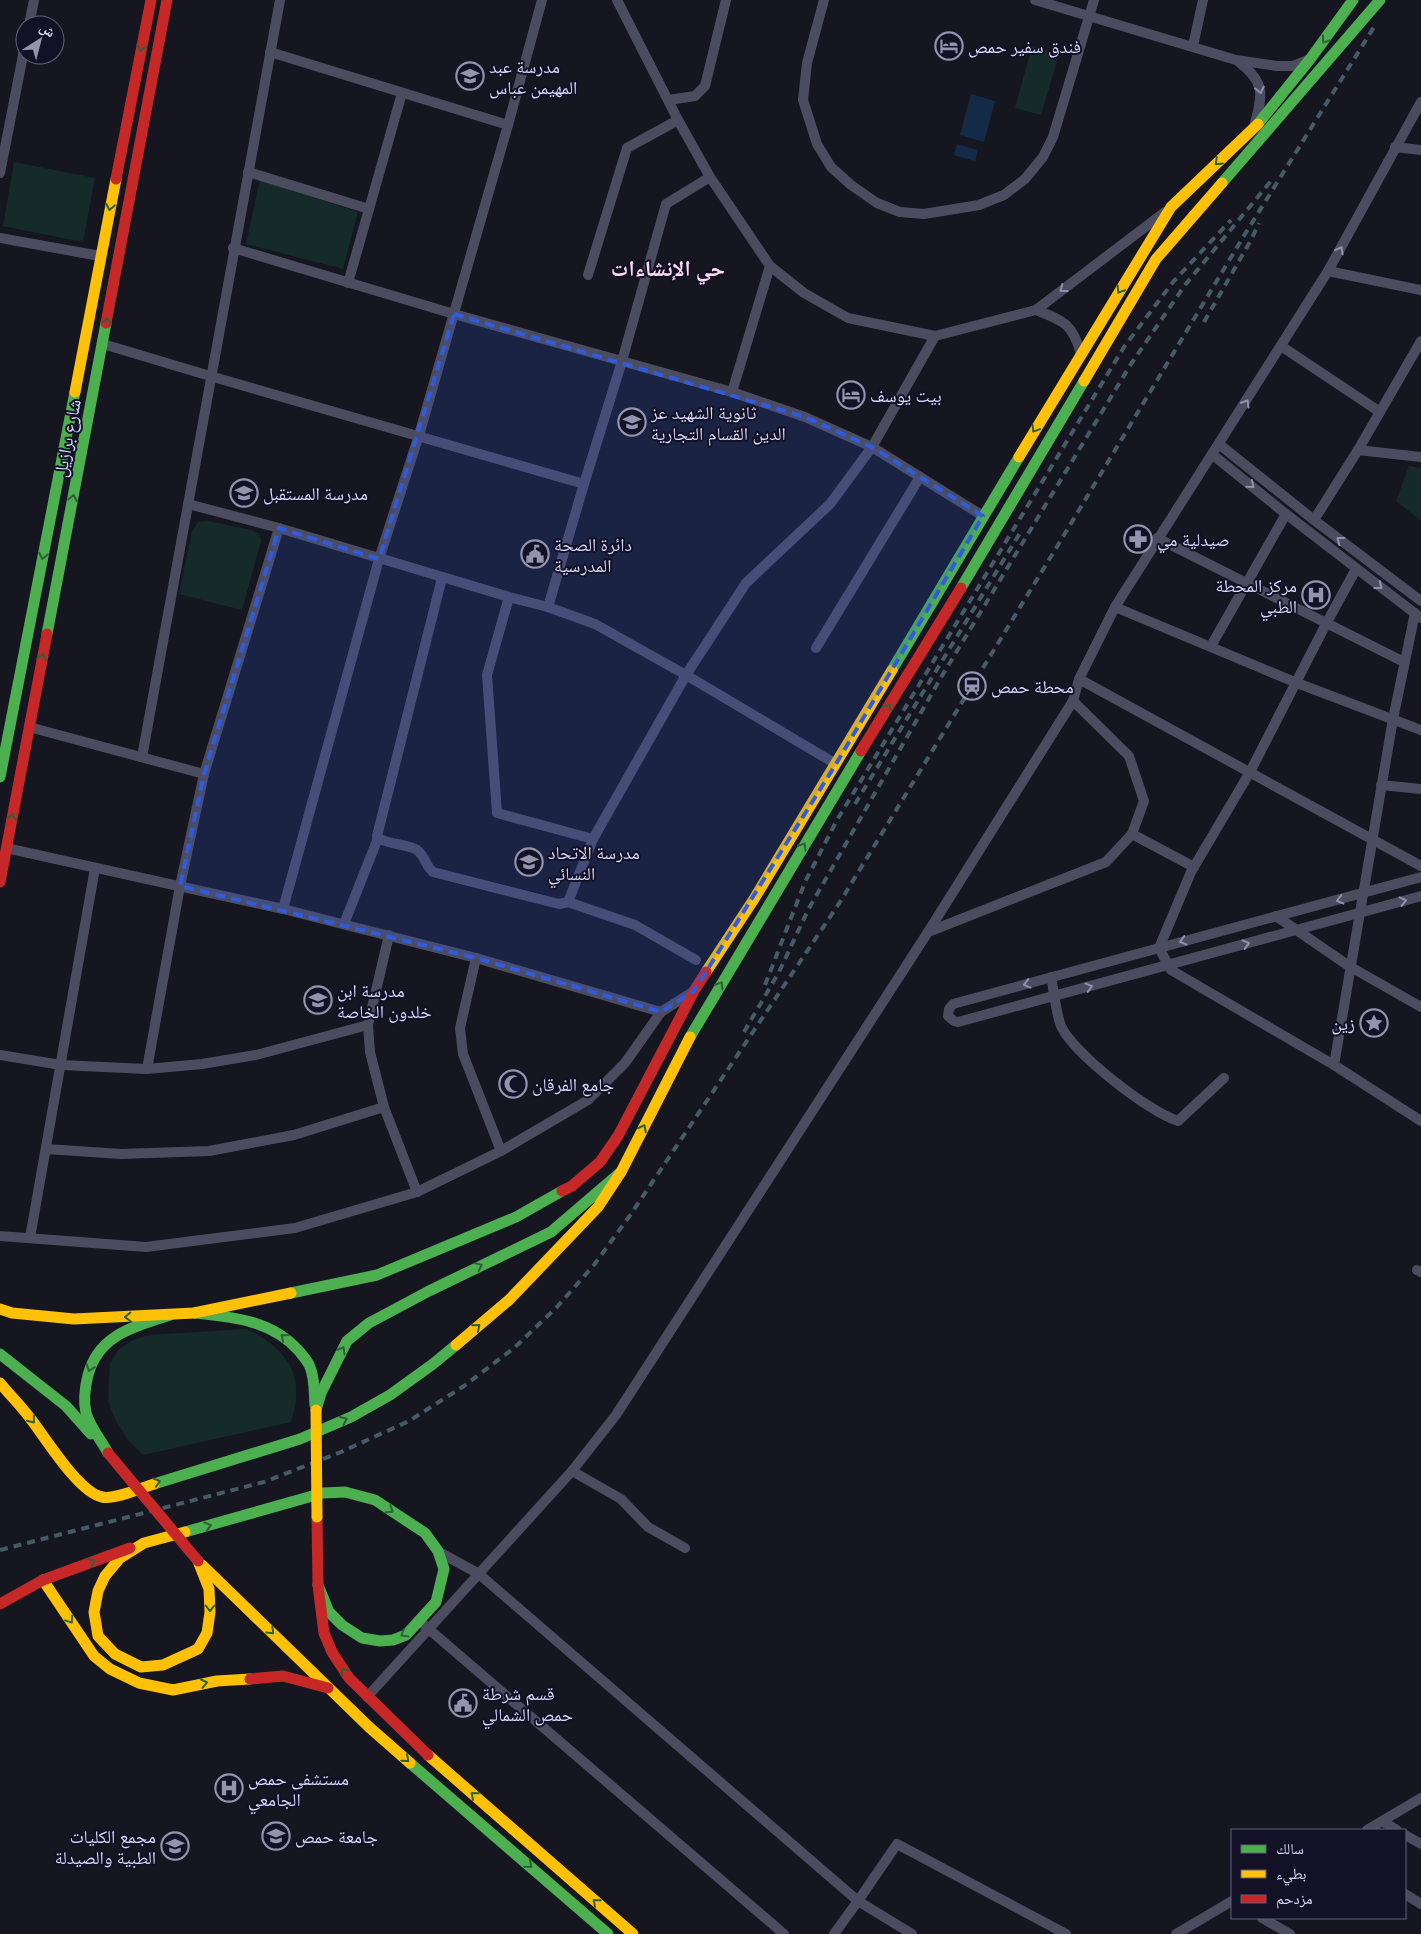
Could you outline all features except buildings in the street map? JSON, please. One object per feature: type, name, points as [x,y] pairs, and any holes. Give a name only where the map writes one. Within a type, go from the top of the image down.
[{"type":"main road","name":"شارع برازيل","points":[[0,776],[4,731],[150,0]]},
{"type":"main road","name":"شارع برازيل","points":[[0,882],[167,0]]},
{"type":"main road","points":[[0,1309],[12,1313],[74,1319],[194,1313],[377,1275],[516,1217],[572,1186],[600,1162],[618,1136],[694,992],[754,900],[1080,354],[1172,207],[1254,128],[1311,58],[1353,0]]},
{"type":"main road","points":[[0,1383],[30,1418],[75,1478],[90,1491],[101,1497],[112,1497],[300,1439],[351,1417],[390,1395],[433,1364],[509,1300],[544,1265],[598,1207],[621,1172],[700,1018],[998,528],[1156,259],[1380,0]]},
{"type":"main road","points":[[316,1410],[321,1393],[347,1341],[369,1323],[429,1291],[551,1232],[621,1172]]},
{"type":"main road","points":[[194,1313],[240,1318],[263,1323],[281,1333],[296,1347],[310,1367],[316,1410],[318,1585],[324,1633],[332,1652],[349,1678],[421,1749],[633,1934]]},
{"type":"main road","points":[[108,1452],[87,1415],[84,1393],[89,1365],[102,1346],[121,1332],[170,1315]]},
{"type":"main road","points":[[0,1354],[66,1406],[108,1452],[198,1561],[369,1727],[608,1934]]},
{"type":"main road","points":[[0,1604],[43,1580],[144,1543],[323,1493],[345,1492],[375,1500],[425,1533],[438,1551],[444,1569],[436,1602],[424,1625],[406,1635],[380,1642],[362,1638],[342,1625],[330,1612],[318,1585]]},
{"type":"main road","points":[[144,1543],[120,1558],[105,1576],[98,1591],[94,1612],[98,1636],[114,1654],[141,1667],[163,1665],[181,1658],[198,1649],[207,1633],[210,1612],[209,1589],[198,1561]]},
{"type":"main road","points":[[43,1580],[94,1656],[110,1669],[139,1683],[173,1690],[217,1681],[283,1676],[330,1689]]},
{"type":"street","points":[[31,15],[34,0]]},
{"type":"street","points":[[142,757],[280,0]]},
{"type":"street","points":[[283,909],[379,559],[419,436],[542,0]]},
{"type":"street","points":[[617,0],[678,120],[710,177],[770,266],[804,293],[848,318],[935,336],[1036,310],[1172,207]]},
{"type":"street","points":[[669,100],[695,96],[705,86],[726,0]]},
{"type":"street","points":[[824,0],[807,63],[803,100],[817,144],[831,166],[851,185],[876,203],[900,212],[924,214],[979,205],[1004,195],[1025,179],[1042,157],[1052,137],[1094,0]]},
{"type":"street","points":[[1035,0],[1236,60],[1277,66],[1293,66],[1311,58]]},
{"type":"street","points":[[1193,46],[1203,0]]},
{"type":"street","points":[[270,52],[508,126]]},
{"type":"street","points":[[1236,60],[1251,71],[1259,83],[1262,100],[1254,128]]},
{"type":"street","points":[[0,173],[21,65]]},
{"type":"street","points":[[348,283],[402,93]]},
{"type":"street","points":[[367,1697],[424,1625],[479,1574],[572,1471],[616,1415],[928,932],[1073,701],[1079,679],[1116,607],[1157,538],[1213,455],[1328,271],[1421,102]]},
{"type":"street","points":[[588,275],[627,148],[678,120]]},
{"type":"street","points":[[1395,147],[1421,150]]},
{"type":"street","points":[[248,172],[369,209]]},
{"type":"street","points":[[548,608],[622,361],[666,204],[710,177]]},
{"type":"street","points":[[0,238],[100,256]]},
{"type":"street","points":[[234,248],[454,314],[732,392],[805,417],[872,447],[983,516]]},
{"type":"street","points":[[732,392],[770,266]]},
{"type":"street","points":[[1328,271],[1421,290]]},
{"type":"street","points":[[1036,310],[1055,317],[1070,327],[1080,354]]},
{"type":"street","points":[[568,902],[593,838],[686,675],[746,583],[830,504],[872,447],[935,336]]},
{"type":"street","points":[[1314,520],[1358,450],[1421,341]]},
{"type":"street","points":[[103,344],[584,484]]},
{"type":"street","points":[[1281,346],[1380,412]]},
{"type":"street","points":[[1220,444],[1314,520],[1421,601]]},
{"type":"street","points":[[1358,450],[1421,457]]},
{"type":"street","points":[[1213,455],[1356,569],[1418,615],[1404,662],[1392,719],[1334,1065]]},
{"type":"street","points":[[816,648],[920,477]]},
{"type":"street","points":[[188,504],[279,528],[508,598],[548,608],[595,624],[686,675],[836,764]]},
{"type":"street","points":[[1211,646],[1286,514]]},
{"type":"street","points":[[147,1069],[180,886],[204,774],[279,528]]},
{"type":"street","points":[[1157,538],[1404,662]]},
{"type":"street","points":[[1159,948],[1194,867],[1250,772],[1356,569]]},
{"type":"street","points":[[344,924],[378,838],[442,578]]},
{"type":"street","points":[[508,598],[487,676],[497,813],[593,838]]},
{"type":"street","points":[[1116,607],[1297,683],[1421,730]]},
{"type":"street","points":[[1079,679],[1421,866]]},
{"type":"street","points":[[928,932],[1106,862],[1132,834],[1144,802],[1129,756],[1073,701]]},
{"type":"street","points":[[29,727],[204,774]]},
{"type":"street","points":[[1381,785],[1421,788]]},
{"type":"street","points":[[1132,834],[1194,867]]},
{"type":"street","points":[[378,838],[387,843],[414,848],[424,858],[427,867],[433,872],[546,901],[560,904],[568,902],[635,925],[696,960]]},
{"type":"street","points":[[6,848],[283,909],[389,935],[476,958],[661,1012]]},
{"type":"street","points":[[30,1238],[95,868]]},
{"type":"street","points":[[1421,877],[953,1004],[949,1009],[948,1016],[958,1022],[1421,896]]},
{"type":"street","points":[[1276,916],[1350,966],[1421,1007]]},
{"type":"street","points":[[389,935],[368,1024],[370,1052],[384,1107],[417,1192]]},
{"type":"street","points":[[1159,948],[1171,970],[1334,1065],[1421,1121]]},
{"type":"street","points":[[476,958],[460,1028],[463,1054],[501,1151]]},
{"type":"street","points":[[1051,977],[1061,1026],[1080,1051],[1107,1077],[1153,1109],[1178,1121],[1224,1078]]},
{"type":"street","points":[[0,1236],[146,1247],[295,1228],[417,1192],[501,1151],[588,1100],[625,1062],[661,1012],[694,992]]},
{"type":"street","points":[[0,1055],[61,1065],[147,1069],[202,1064],[256,1055],[368,1024]]},
{"type":"street","points":[[46,1149],[121,1154],[209,1151],[294,1135],[384,1107]]},
{"type":"street","points":[[572,1471],[621,1499],[648,1527],[684,1548]]},
{"type":"street","points":[[438,1551],[479,1574],[858,1901],[912,1934]]},
{"type":"street","points":[[424,1625],[784,1934]]},
{"type":"street","points":[[1369,1829],[1421,1798]]},
{"type":"street","points":[[1382,1822],[1395,1829]]},
{"type":"street","points":[[1406,1836],[1421,1844]]},
{"type":"street","points":[[834,1934],[897,1844],[1066,1934]]},
{"type":"street","points":[[1406,1895],[1421,1904]]},
{"type":"street","points":[[1176,1934],[1231,1902]]},
{"type":"street","points":[[1264,1919],[1290,1934]]},
{"type":"highlighted area","points":[[454,314],[805,417],[872,447],[983,516],[836,764],[694,991],[661,1012],[476,958],[180,886],[204,774],[279,528],[379,559]]},
{"type":"green space","points":[[1032,46],[1059,54],[1041,115],[1015,108]]},
{"type":"green space","points":[[14,162],[95,178],[83,242],[3,226]]},
{"type":"green space","points":[[260,180],[358,212],[343,269],[246,244]]},
{"type":"green space","points":[[1409,466],[1421,468],[1421,521],[1396,501]]},
{"type":"green space","points":[[208,521],[251,530],[259,534],[261,541],[242,610],[179,594],[192,531],[198,522]]},
{"type":"green space","points":[[247,1329],[273,1346],[283,1355],[290,1366],[296,1391],[291,1422],[143,1455],[128,1440],[115,1419],[108,1401],[110,1363],[118,1350],[133,1340],[149,1335]]},
{"type":"water","points":[[971,94],[995,101],[984,142],[960,135]]},
{"type":"water","points":[[957,144],[978,150],[975,161],[954,155]]},
{"type":"railway","points":[[0,1550],[264,1482],[341,1452],[409,1421],[464,1386],[514,1348],[557,1307],[594,1265],[631,1214],[840,902],[1245,234],[1374,27]]},
{"type":"railway","points":[[744,1032],[779,972],[808,910],[943,674],[1131,364],[1185,285],[1271,181]]},
{"type":"railway","points":[[765,985],[805,882],[837,820],[1124,347],[1173,282],[1231,220]]},
{"type":"railway","points":[[1204,322],[1259,223]]},
{"type":"railway","points":[[855,804],[1020,533]]},
{"type":"traffic: fast","points":[[1258,124],[1311,58],[1353,0]]},
{"type":"traffic: fast","points":[[1222,183],[1380,0]]},
{"type":"traffic: fast","points":[[47,634],[106,323]]},
{"type":"traffic: fast","points":[[961,588],[1084,381]]},
{"type":"traffic: fast","points":[[0,777],[75,392]]},
{"type":"traffic: fast","points":[[892,670],[1019,457]]},
{"type":"traffic: fast","points":[[690,1037],[861,751]]},
{"type":"traffic: fast","points":[[316,1410],[321,1393],[347,1341],[369,1323],[429,1291],[551,1232],[621,1172]]},
{"type":"traffic: fast","points":[[291,1293],[377,1275],[516,1217],[562,1191]]},
{"type":"traffic: fast","points":[[194,1313],[223,1316],[251,1322],[264,1326],[288,1341],[299,1351],[312,1372],[315,1405]]},
{"type":"traffic: fast","points":[[108,1453],[90,1423],[85,1408],[86,1384],[93,1361],[100,1350],[120,1334],[131,1328],[170,1315]]},
{"type":"traffic: fast","points":[[154,1484],[300,1439],[351,1417],[390,1395],[456,1345]]},
{"type":"traffic: fast","points":[[0,1354],[66,1406],[91,1434]]},
{"type":"traffic: fast","points":[[185,1532],[323,1493],[345,1492],[375,1500],[425,1533],[438,1551],[444,1569],[436,1602],[406,1635],[393,1640],[380,1641],[362,1638],[342,1625],[329,1612],[318,1585]]},
{"type":"traffic: fast","points":[[410,1763],[608,1934]]},
{"type":"traffic: slow","points":[[1019,457],[1171,207],[1258,124]]},
{"type":"traffic: slow","points":[[75,392],[116,179]]},
{"type":"traffic: slow","points":[[1084,381],[1156,259],[1222,183]]},
{"type":"traffic: slow","points":[[706,972],[754,899],[892,670]]},
{"type":"traffic: slow","points":[[456,1345],[509,1300],[598,1207],[621,1172],[690,1037]]},
{"type":"traffic: slow","points":[[0,1309],[12,1313],[74,1319],[194,1313],[291,1293]]},
{"type":"traffic: slow","points":[[0,1383],[27,1414],[73,1475],[93,1493],[102,1497],[114,1497],[154,1484]]},
{"type":"traffic: slow","points":[[316,1410],[317,1517]]},
{"type":"traffic: slow","points":[[185,1532],[144,1543],[120,1558],[105,1576],[98,1591],[94,1612],[98,1636],[115,1654],[141,1667],[163,1665],[198,1649],[207,1633],[210,1612],[209,1589],[198,1561]]},
{"type":"traffic: slow","points":[[202,1565],[369,1727],[410,1763]]},
{"type":"traffic: slow","points":[[43,1580],[94,1656],[110,1669],[139,1683],[173,1690],[217,1681],[250,1679]]},
{"type":"traffic: slow","points":[[428,1755],[633,1934]]},
{"type":"traffic: jam","points":[[116,179],[151,0]]},
{"type":"traffic: jam","points":[[106,323],[167,0]]},
{"type":"traffic: jam","points":[[861,751],[961,588]]},
{"type":"traffic: jam","points":[[0,882],[47,634]]},
{"type":"traffic: jam","points":[[562,1191],[572,1186],[600,1162],[618,1136],[694,991],[706,972]]},
{"type":"traffic: jam","points":[[108,1453],[198,1561]]},
{"type":"traffic: jam","points":[[317,1517],[318,1585],[324,1633],[332,1652],[349,1678],[428,1755]]},
{"type":"traffic: jam","points":[[0,1604],[43,1580],[130,1548]]},
{"type":"traffic: jam","points":[[250,1679],[283,1676],[328,1688]]},
{"type":"place","name":"فندق سفير حمص","points":[[949,46]]},
{"type":"place","name":"مدرسة عبد المهيمن عباس","points":[[470,76]]},
{"type":"place","name":"بيت يوسف","points":[[851,395]]},
{"type":"place","name":"ثانوية الشهيد عز الدين القسام التجارية","points":[[632,422]]},
{"type":"place","name":"مدرسة المستقبل","points":[[244,493]]},
{"type":"place","name":"صيدلية مي","points":[[1138,539]]},
{"type":"place","name":"دائرة الصحة المدرسية","points":[[535,554]]},
{"type":"place","name":"مركز المحطة الطبي","points":[[1316,595]]},
{"type":"place","name":"محطة حمص","points":[[972,686]]},
{"type":"place","name":"مدرسة الاتحاد النسائي","points":[[529,862]]},
{"type":"place","name":"مدرسة ابن خلدون الخاصة","points":[[318,1000]]},
{"type":"place","name":"زين","points":[[1374,1023]]},
{"type":"place","name":"جامع الفرقان","points":[[513,1084]]},
{"type":"place","name":"قسم شرطة حمص الشمالي","points":[[463,1703]]},
{"type":"place","name":"مستشفى حمص الجامعي","points":[[229,1788]]},
{"type":"place","name":"جامعة حمص","points":[[276,1836]]},
{"type":"place","name":"مجمع الكليات الطبية والصيدلة","points":[[175,1846]]},
{"type":"district","name":"حي الإنشاءات","points":[[668,268]]}]
